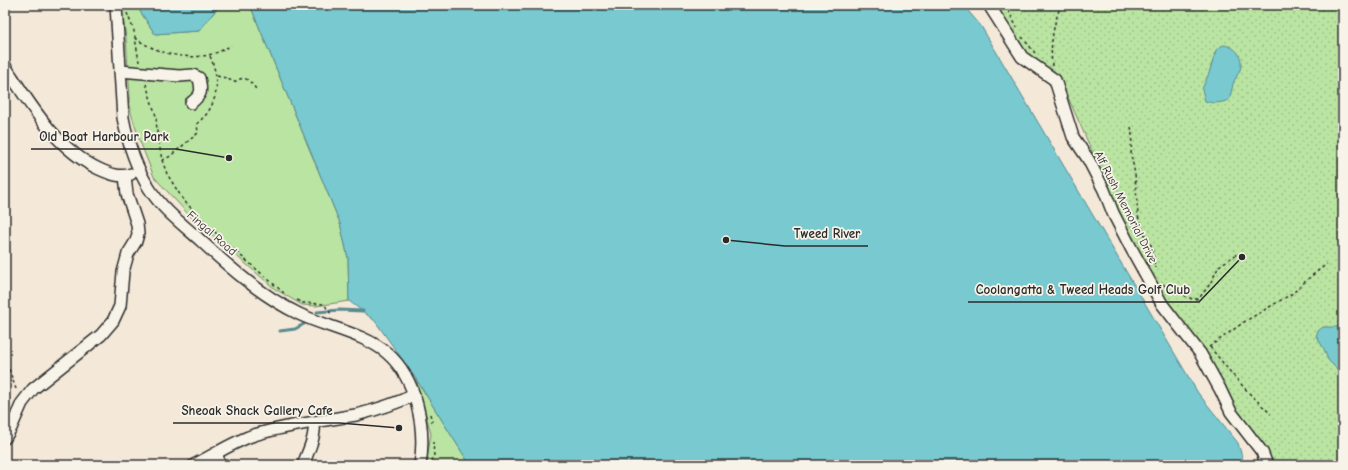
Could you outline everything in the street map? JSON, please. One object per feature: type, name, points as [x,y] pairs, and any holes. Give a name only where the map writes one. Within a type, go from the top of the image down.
[{"type":"street","points":[[989,5],[1022,57],[1055,80]]},
{"type":"street","name":"Fingal Road","points":[[121,7],[120,91],[126,134],[140,172],[154,194],[178,221],[244,278],[268,296],[294,311],[318,322],[377,345],[391,357],[400,368],[414,395],[419,412],[422,435],[420,465]]},
{"type":"street","points":[[5,66],[49,128],[67,148],[83,160],[112,174],[125,176],[140,172]]},
{"type":"street","points":[[120,71],[179,76],[192,75],[200,78],[201,88],[199,96],[191,103]]},
{"type":"street","name":"Alf Rush Memorial Drive","points":[[1055,80],[1074,137],[1088,159],[1104,190],[1113,213],[1131,248],[1162,304],[1200,353],[1231,412],[1262,452],[1267,465]]},
{"type":"street","points":[[5,438],[22,404],[33,389],[101,335],[114,321],[120,306],[123,272],[128,254],[136,241],[138,234],[137,224],[127,194],[125,176]]},
{"type":"street","points":[[194,465],[254,435],[368,412],[388,406],[414,395]]},
{"type":"street","points":[[303,465],[314,437],[314,422]]},
{"type":"street","points":[[217,454],[219,465]]},
{"type":"path","points":[[1006,5],[1019,31]]},
{"type":"path","points":[[1055,80],[1051,59],[1052,32],[1060,5]]},
{"type":"path","points":[[121,7],[134,31],[137,56],[156,116],[162,160],[167,174],[184,201],[226,243],[289,296]]},
{"type":"path","points":[[1022,36],[1038,56]]},
{"type":"path","points":[[135,38],[146,46],[166,53],[195,57],[225,50],[231,45]]},
{"type":"path","points":[[162,160],[169,157],[198,133],[197,124],[207,113],[216,92],[217,76],[209,54]]},
{"type":"path","points":[[217,76],[234,82],[241,78],[246,79],[256,89]]},
{"type":"path","points":[[1131,127],[1131,156],[1135,174],[1138,216],[1144,233],[1152,247],[1153,263],[1157,273]]},
{"type":"path","points":[[1160,279],[1167,288],[1172,291],[1184,294],[1192,299],[1197,299],[1210,284],[1219,266],[1238,254]]},
{"type":"path","points":[[1195,346],[1203,348],[1210,347],[1244,322],[1293,293],[1327,264]]},
{"type":"path","points":[[295,299],[303,303],[324,304],[329,313]]},
{"type":"path","points":[[1210,347],[1250,395],[1271,414]]},
{"type":"path","points":[[5,358],[22,404]]},
{"type":"green space","points":[[121,5],[136,5],[155,34],[199,31],[220,5],[250,5],[340,223],[348,258],[349,301],[316,306],[302,305],[275,289],[190,216],[154,177],[139,139],[131,113],[126,37]]},
{"type":"green space","points":[[995,5],[1343,5],[1343,465],[1272,465],[1264,447],[1236,409],[1204,351],[1160,292],[1123,221],[1059,77],[1026,53]]},
{"type":"green space","points":[[416,379],[470,465],[426,465],[431,434]]},
{"type":"water","points":[[136,5],[220,5],[199,31],[155,34]]},
{"type":"water","points":[[250,5],[963,5],[981,26],[1198,393],[1238,443],[1243,465],[470,465],[416,379],[375,321],[349,301],[348,258],[340,223]]},
{"type":"water","points":[[1223,45],[1232,48],[1238,53],[1241,61],[1240,70],[1233,84],[1229,100],[1211,103],[1205,101],[1202,89],[1216,50]]},
{"type":"water","points":[[1343,322],[1343,371],[1341,373],[1328,360],[1324,349],[1316,336],[1318,331],[1323,327],[1337,327]]},
{"type":"waterway","points":[[317,312],[339,310],[363,311]]},
{"type":"waterway","points":[[280,331],[295,329],[304,324]]},
{"type":"place","name":"Old Boat Harbour Park","points":[[229,158]]},
{"type":"place","name":"Tweed River","points":[[726,240]]},
{"type":"place","name":"Coolangatta & Tweed Heads Golf Club","points":[[1242,257]]},
{"type":"place","name":"Sheoak Shack Gallery Cafe","points":[[399,428]]}]
